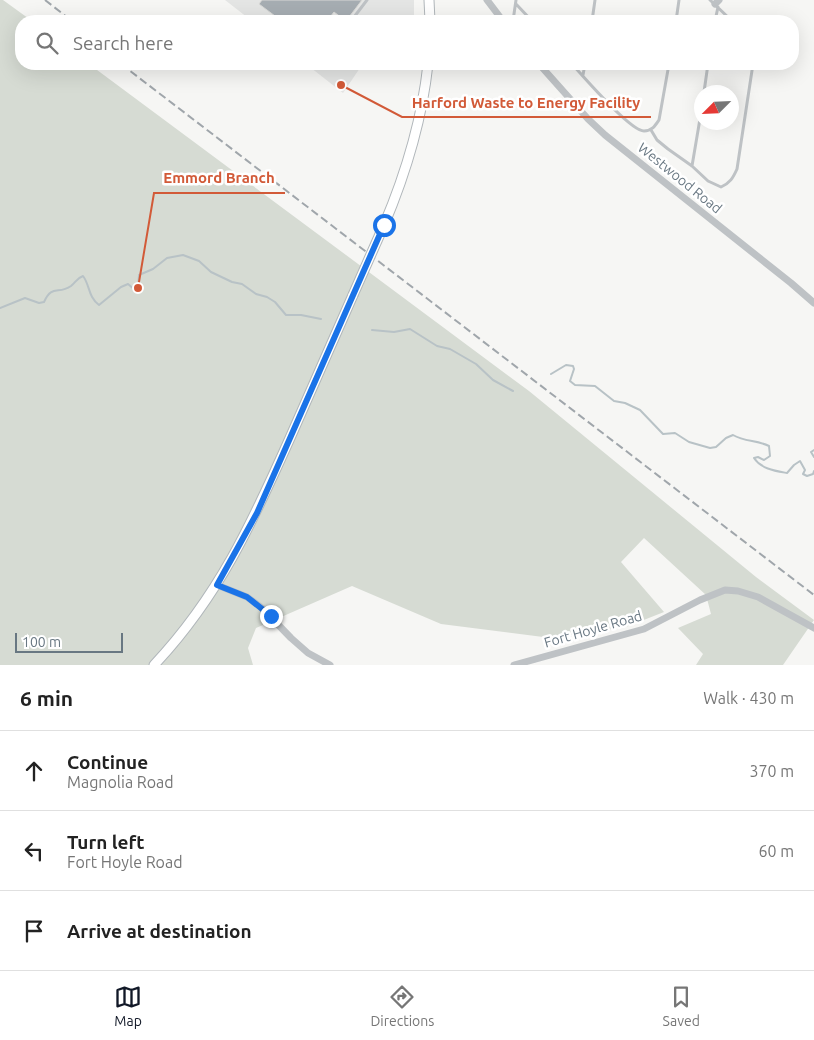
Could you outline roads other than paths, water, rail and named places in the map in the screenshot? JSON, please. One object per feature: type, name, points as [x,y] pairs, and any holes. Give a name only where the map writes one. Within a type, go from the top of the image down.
[{"type":"main road","points":[[429,0],[430,15]]},
{"type":"main road","points":[[154,665],[188,626],[217,585],[257,513],[396,196],[415,135],[427,70]]},
{"type":"street","points":[[487,0],[498,15]]},
{"type":"street","name":"Westwood Road","points":[[544,70],[588,119],[605,135],[814,303]]},
{"type":"street","points":[[217,585],[247,597],[262,608],[308,653],[330,665]]},
{"type":"street","name":"Fort Hoyle Road","points":[[514,665],[644,629],[700,600],[725,590],[738,591],[758,597],[814,628]]},
{"type":"lane","points":[[355,15],[366,0]]},
{"type":"lane","points":[[593,15],[596,0]]},
{"type":"lane","points":[[677,15],[679,0]]},
{"type":"lane","points":[[514,15],[516,2]]},
{"type":"lane","points":[[516,2],[527,15]]},
{"type":"lane","points":[[715,3],[726,15]]},
{"type":"lane","points":[[578,70],[621,116],[637,130],[645,131],[651,130],[659,120],[668,70]]},
{"type":"lane","points":[[583,75],[584,70]]},
{"type":"lane","points":[[705,85],[707,70]]},
{"type":"lane","points":[[651,130],[658,140],[708,181],[721,187],[732,179],[737,169],[752,70]]},
{"type":"lane","points":[[692,166],[698,130]]},
{"type":"waterway","points":[[0,308],[25,298],[39,303],[44,302],[50,293],[66,289],[83,276],[91,295],[99,305],[121,287],[128,284],[135,290],[138,288],[139,275],[153,269],[167,258],[183,255],[199,261],[211,272],[232,282],[242,284],[256,294],[267,297],[275,302],[286,315],[301,315],[321,319]]},
{"type":"waterway","points":[[372,330],[394,332],[410,329],[437,346],[450,349],[476,364],[493,380],[513,391]]},
{"type":"waterway","points":[[551,374],[566,365],[573,366],[574,369],[570,381],[575,385],[595,386],[614,401],[625,403],[640,410],[663,434],[675,433],[689,442],[710,448],[716,447],[726,438],[733,435],[769,446],[770,456],[764,460],[758,457],[754,458],[765,467],[787,473],[800,461],[805,470],[803,474],[807,476],[813,474],[814,471]]},
{"type":"waterway","points":[[814,450],[811,452],[814,457]]},
{"type":"railway","points":[[45,0],[64,15]]},
{"type":"railway","points":[[129,70],[814,595]]},
{"type":"place","name":"Harford Waste to Energy Facility","points":[[341,85]]},
{"type":"place","name":"Emmord Branch","points":[[138,288]]}]
